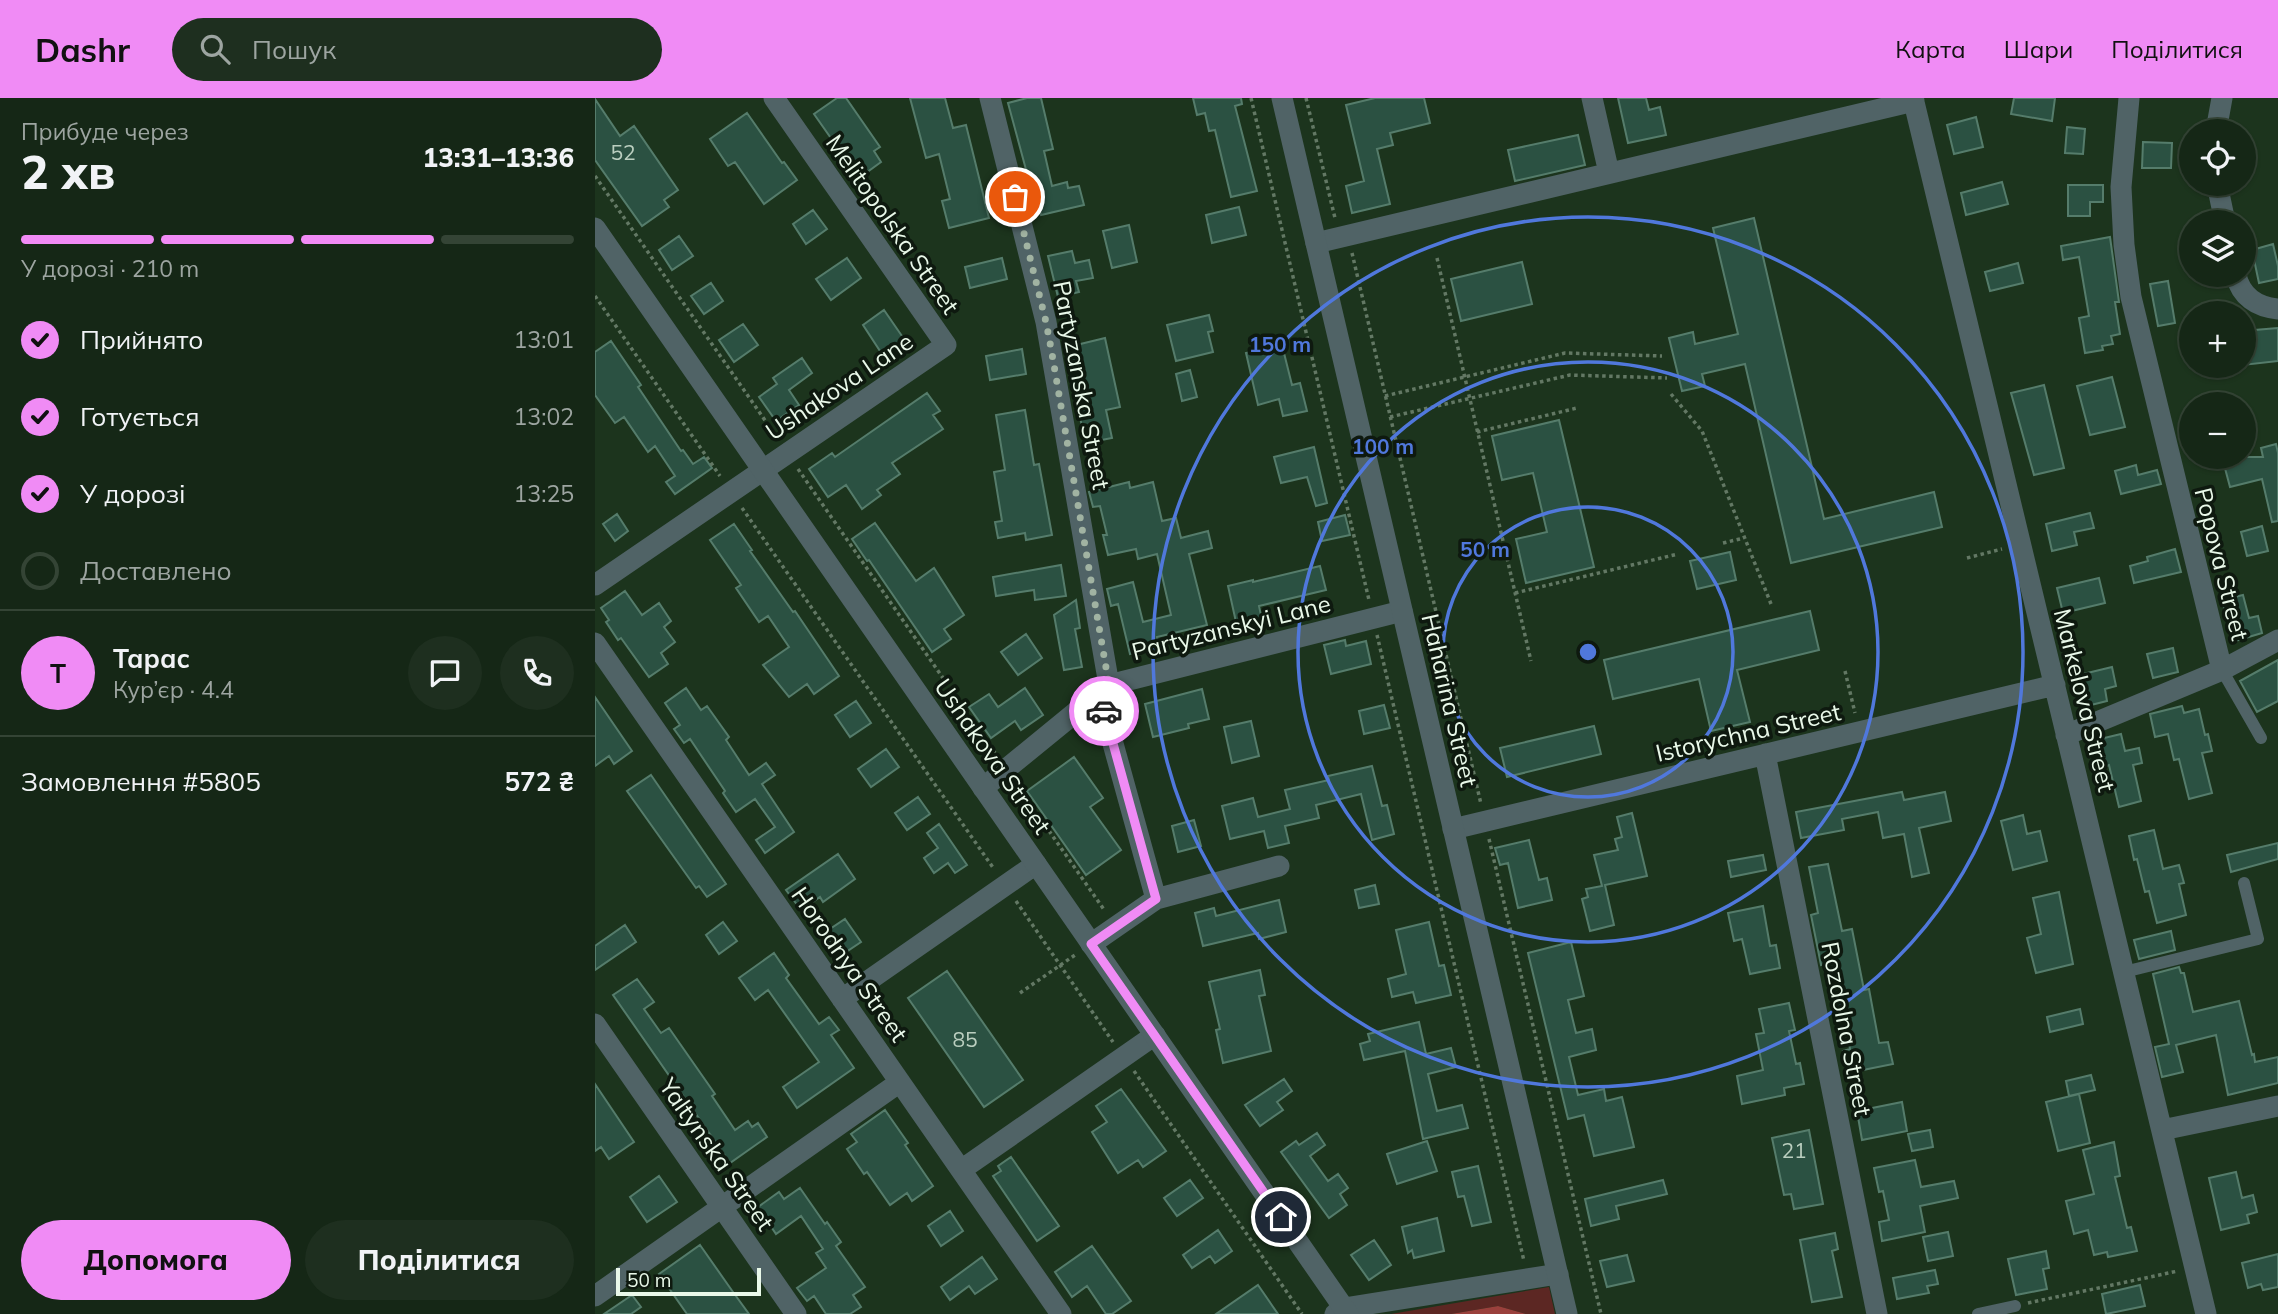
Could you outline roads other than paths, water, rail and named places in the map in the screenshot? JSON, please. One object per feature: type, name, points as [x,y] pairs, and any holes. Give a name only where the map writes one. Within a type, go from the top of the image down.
[{"type":"street","name":"Melitopolska Street","points":[[774,98],[946,345]]},
{"type":"street","name":"Partyzanska Street","points":[[990,98],[1046,322],[1104,689],[1156,899]]},
{"type":"street","name":"Haharina Street","points":[[1282,98],[1567,1314]]},
{"type":"street","points":[[1592,98],[1609,173]]},
{"type":"street","name":"Popova Street","points":[[2129,98],[2121,187],[2123,245],[2131,297],[2222,670]]},
{"type":"street","points":[[2219,119],[2222,98]]},
{"type":"street","points":[[1316,243],[1914,99]]},
{"type":"street","name":"Markelova Street","points":[[1914,99],[2206,1314]]},
{"type":"street","name":"Ushakova Street","points":[[595,228],[1155,1035],[1342,1312]]},
{"type":"street","points":[[2241,287],[2251,301],[2278,309]]},
{"type":"street","name":"Ushakova Lane","points":[[595,585],[946,345]]},
{"type":"street","name":"Partyzanskyi Lane","points":[[983,788],[1104,689],[1402,611]]},
{"type":"street","points":[[2066,735],[2222,670],[2278,640]]},
{"type":"street","name":"Horodnya Street","points":[[595,643],[1061,1314]]},
{"type":"street","name":"Istorychna Street","points":[[1453,829],[2055,685]]},
{"type":"street","name":"Rozdolna Street","points":[[1765,754],[1877,1314]]},
{"type":"street","points":[[842,999],[1036,864]]},
{"type":"street","points":[[1091,944],[1156,899],[1279,866]]},
{"type":"street","name":"Yaltynska Street","points":[[595,1024],[796,1314]]},
{"type":"street","points":[[961,1170],[1155,1035]]},
{"type":"street","points":[[595,1296],[899,1082]]},
{"type":"street","points":[[2162,1130],[2278,1107]]},
{"type":"street","points":[[1342,1312],[1558,1274]]},
{"type":"lane","points":[[2222,670],[2261,738]]},
{"type":"lane","points":[[2124,972],[2258,939],[2244,883]]},
{"type":"lane","points":[[1978,1314],[2015,1306]]}]
